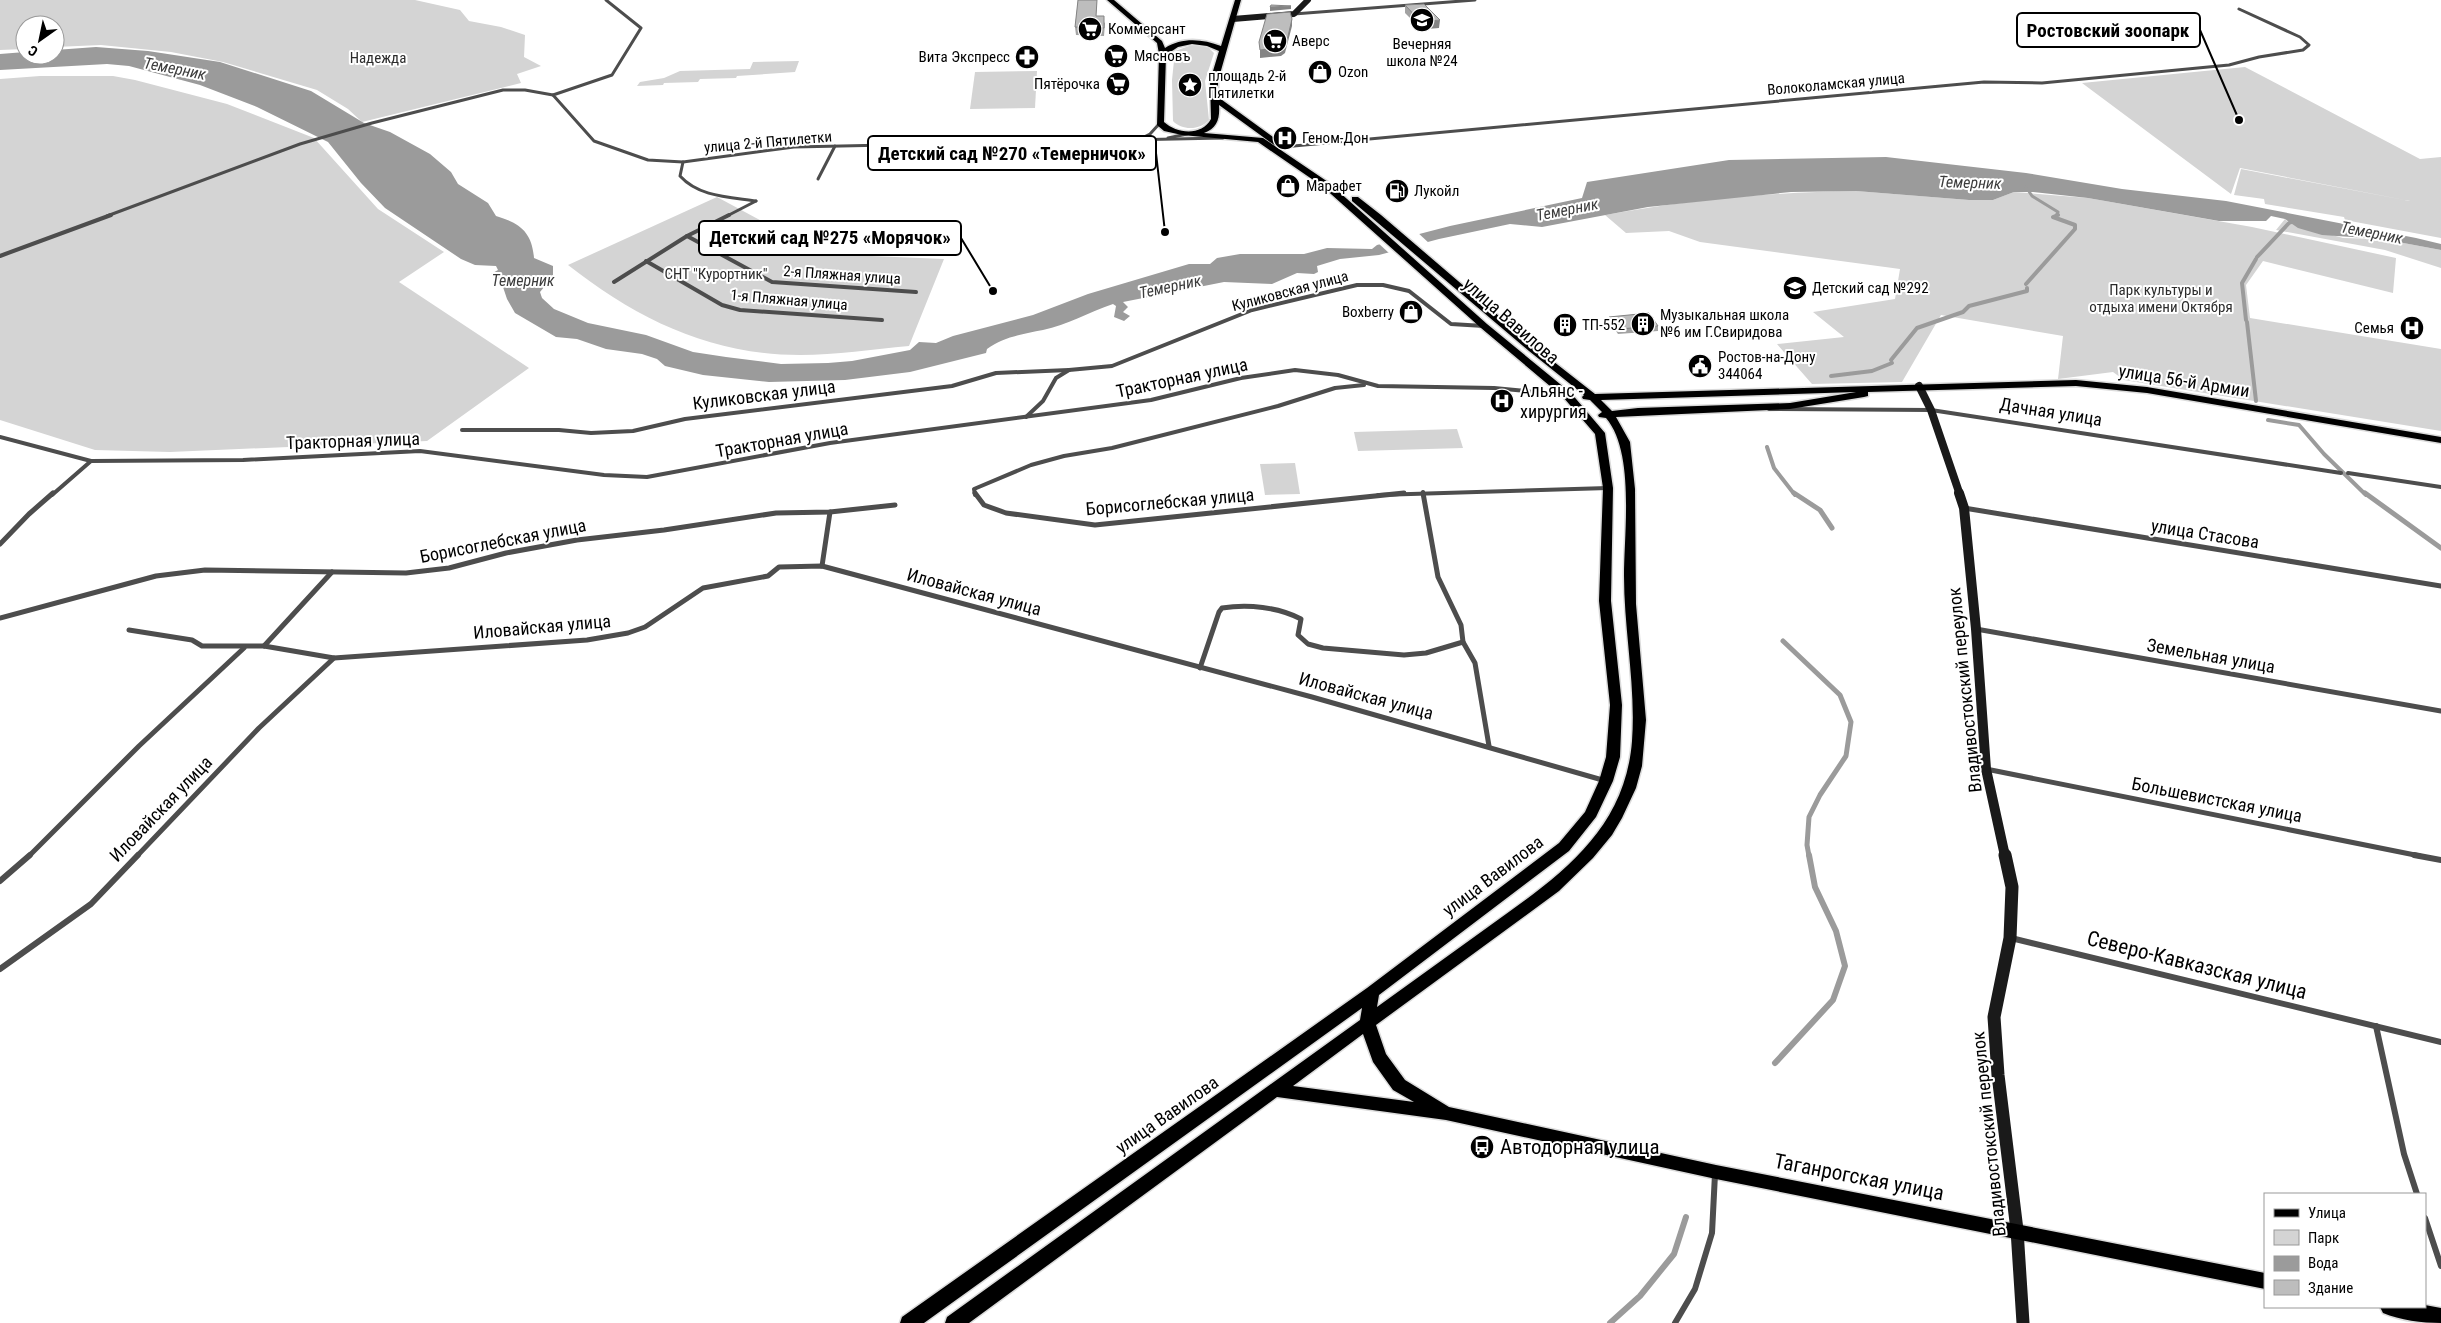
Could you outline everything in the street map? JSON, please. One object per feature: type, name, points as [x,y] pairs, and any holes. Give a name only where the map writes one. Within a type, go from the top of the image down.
[{"type":"main road","points":[[1110,0],[1160,42],[1163,54],[1160,123],[1167,129],[1188,133],[1231,136],[1260,140],[1277,145]]},
{"type":"main road","points":[[1188,133],[1201,131],[1214,124],[1216,112],[1213,97],[1214,77],[1238,0]]},
{"type":"main road","points":[[1163,54],[1170,47],[1189,43],[1211,45],[1223,50]]},
{"type":"main road","points":[[1213,97],[1277,145]]},
{"type":"main road","name":"улица Вавилова","points":[[954,1323],[1554,888],[1602,841],[1629,789],[1637,760],[1639,707],[1630,603],[1631,509],[1627,448],[1622,432],[1609,414],[1592,397],[1534,352],[1387,224],[1335,183],[1277,145]]},
{"type":"main road","name":"улица Вавилова","points":[[909,1323],[1372,992],[1564,847],[1591,814],[1606,781],[1613,757],[1616,732],[1616,705],[1605,601],[1608,488],[1600,433],[1567,395],[1484,326],[1374,226],[1277,145]]},
{"type":"main road","name":"улица 56-й Армии","points":[[1919,386],[2038,383],[2099,384],[2147,390],[2441,440]]},
{"type":"main road","points":[[1567,395],[1592,397],[1919,386]]},
{"type":"main road","name":"Дачная улица","points":[[1587,417],[1694,408],[1790,406],[1919,386]]},
{"type":"main road","points":[[1694,408],[1743,391]]},
{"type":"main road","name":"Таганрогская улица","points":[[1372,992],[1367,1023],[1378,1057],[1399,1085],[1446,1113]]},
{"type":"main road","name":"Таганрогская улица","points":[[1273,1090],[1446,1113],[1716,1172],[2017,1230],[2264,1281]]},
{"type":"main road","points":[[2394,1308],[2441,1317]]},
{"type":"street","points":[[0,256],[319,139],[503,90],[525,90],[553,96],[612,75],[641,28],[606,0]]},
{"type":"street","points":[[1294,14],[1308,0]]},
{"type":"street","points":[[1404,0],[1409,5]]},
{"type":"street","points":[[1233,19],[1475,0]]},
{"type":"street","name":"Волоколамская улица","points":[[1277,145],[1984,82],[2042,83],[2229,65],[2259,57],[2303,50],[2309,45],[2300,37],[2239,9]]},
{"type":"street","name":"улица 2-й Пятилетки","points":[[553,96],[594,140],[648,160],[683,162],[794,147],[1158,140],[1231,136]]},
{"type":"street","points":[[1137,140],[1150,134],[1155,126],[1160,123]]},
{"type":"street","name":"улица 2-й Пятилетки","points":[[1158,140],[1188,133]]},
{"type":"street","points":[[818,179],[835,146]]},
{"type":"street","points":[[614,282],[687,236],[756,201],[704,192],[685,183],[680,176],[683,162]]},
{"type":"street","name":"2-я Пляжная улица","points":[[687,236],[764,280],[772,282],[916,292]]},
{"type":"street","name":"1-я Пляжная улица","points":[[646,261],[722,305],[740,310],[882,320]]},
{"type":"street","name":"Куликовская улица","points":[[462,430],[549,430],[591,433],[634,431],[685,419],[952,386],[996,373],[1112,366],[1252,310],[1357,285],[1382,284],[1403,289],[1409,291],[1451,324],[1484,326]]},
{"type":"street","points":[[1026,417],[1043,401],[1056,378],[1069,370]]},
{"type":"street","name":"Тракторная улица","points":[[2,439],[91,461],[243,460],[420,451],[604,475],[647,477],[830,443],[1151,400],[1241,378],[1295,370],[1338,375],[1367,384],[1494,388],[1567,395]]},
{"type":"street","name":"Борисоглебская улица","points":[[1367,384],[1335,388],[1269,409],[1112,448],[1064,456],[1031,465],[974,489],[974,496],[984,505],[999,511],[1062,522],[1095,524],[1296,505],[1347,497],[1423,492],[1608,488]]},
{"type":"street","name":"Владивостокский переулок","points":[[1919,386],[1931,410],[1964,508],[1976,628],[1986,769],[2012,887],[2010,938],[1994,1017],[1998,1075],[2017,1230],[2022,1323]]},
{"type":"street","name":"Дачная улица","points":[[1754,407],[1784,411],[1931,410],[2342,472]]},
{"type":"street","points":[[0,544],[29,514],[91,461]]},
{"type":"street","points":[[2348,473],[2441,487]]},
{"type":"street","points":[[1423,492],[1438,577],[1461,625],[1463,642],[1474,663],[1489,746]]},
{"type":"street","name":"Борисоглебская улица","points":[[0,618],[156,576],[205,570],[406,573],[449,568],[506,553],[577,540],[664,530],[776,513],[830,512],[895,505]]},
{"type":"street","name":"улица Стасова","points":[[1964,508],[2441,586]]},
{"type":"street","points":[[822,566],[830,512]]},
{"type":"street","name":"Иловайская улица","points":[[129,630],[192,640],[202,646],[244,648],[264,646],[334,658],[587,640],[628,633],[645,627],[703,588],[768,576],[779,567],[822,566],[1489,746],[1606,781]]},
{"type":"street","points":[[264,646],[332,572]]},
{"type":"street","points":[[1200,668],[1219,612],[1222,608],[1229,607],[1270,609],[1291,613],[1301,619],[1298,635],[1308,644],[1324,648],[1404,655],[1426,653],[1463,642]]},
{"type":"street","name":"Земельная улица","points":[[1976,628],[2441,711]]},
{"type":"street","points":[[0,881],[23,862],[139,746],[244,648]]},
{"type":"street","name":"Иловайская улица","points":[[0,969],[91,904],[259,728],[334,658]]},
{"type":"street","name":"Большевистская улица","points":[[1986,769],[2441,860]]},
{"type":"street","name":"Северо-Кавказская улица","points":[[2010,938],[2441,1042]]},
{"type":"street","points":[[2376,1026],[2404,1154],[2417,1193]]},
{"type":"street","points":[[1675,1323],[1696,1289],[1712,1233],[1716,1172]]},
{"type":"street","points":[[2426,1221],[2441,1266]]},
{"type":"green space","name":"Надежда","points":[[0,0],[415,0],[460,10],[469,21],[501,27],[525,35],[524,57],[541,66],[517,74],[521,83],[362,122],[348,109],[317,90],[223,62],[171,52],[101,45],[65,47],[65,15],[15,15],[15,49],[0,50]]},
{"type":"green space","points":[[1192,45],[1208,47],[1214,53],[1205,81],[1209,120],[1201,126],[1186,128],[1173,121],[1172,80],[1175,51]]},
{"type":"green space","points":[[799,61],[795,72],[637,86],[640,82],[664,78],[680,71],[750,69],[753,62]]},
{"type":"green space","points":[[2245,67],[2420,159],[2441,157],[2441,238],[2345,220],[2344,217],[2265,204],[2264,199],[2234,195],[2241,169],[2410,201],[2240,168],[2231,194],[2082,83]]},
{"type":"green space","points":[[1037,71],[1035,108],[970,109],[975,72]]},
{"type":"green space","points":[[40,76],[113,76],[135,80],[227,104],[314,138],[378,209],[444,252],[399,282],[529,368],[427,441],[170,452],[95,450],[0,420],[0,79]]},
{"type":"green space","name":"Парк культуры и отдыха имени Октября","points":[[1856,191],[1969,200],[1993,200],[2014,192],[2088,198],[2252,227],[2396,258],[2393,293],[2263,261],[2246,285],[2250,318],[2441,349],[2441,431],[2124,380],[2113,372],[2058,379],[2063,336],[1941,315],[1902,382],[1812,384],[1777,344],[1844,337],[1813,312],[1895,299],[1900,269],[1700,242],[1669,231],[1626,233],[1605,215],[1667,205],[1730,198]]},
{"type":"green space","name":"СНТ \"Курортник\"","points":[[717,197],[823,254],[944,259],[909,346],[814,355],[767,353],[735,349],[705,341],[648,317],[621,302],[568,265]]},
{"type":"green space","points":[[2285,219],[2289,223],[2343,238],[2382,239],[2441,250],[2441,268],[2385,250],[2276,230]]},
{"type":"green space","points":[[1457,429],[1463,448],[1358,451],[1354,432]]},
{"type":"green space","points":[[1295,463],[1300,494],[1265,495],[1260,464]]},
{"type":"water","name":"Темерник","points":[[96,47],[148,51],[220,62],[311,91],[364,123],[390,132],[430,154],[451,172],[458,184],[488,203],[496,216],[512,222],[523,230],[531,241],[534,258],[553,266],[553,276],[540,292],[542,298],[554,309],[588,323],[646,335],[693,352],[781,364],[852,361],[910,350],[919,342],[936,343],[953,336],[1033,315],[1088,294],[1189,264],[1210,264],[1217,258],[1240,254],[1304,254],[1327,248],[1372,249],[1377,245],[1450,226],[1582,198],[1587,182],[1729,160],[1886,157],[2026,173],[2122,189],[2226,201],[2416,238],[2441,244],[2441,250],[2382,239],[2322,235],[2298,228],[2285,219],[2271,216],[2266,221],[2219,221],[2088,198],[2033,192],[2014,192],[1993,200],[1969,200],[1856,191],[1791,192],[1648,207],[1542,227],[1510,224],[1439,239],[1379,255],[1340,259],[1317,266],[1318,272],[1314,274],[1297,273],[1272,284],[1224,282],[1123,302],[1128,307],[1123,312],[1130,316],[1124,321],[1114,317],[1116,306],[1113,304],[1061,325],[1007,339],[987,349],[986,353],[910,372],[845,380],[769,382],[703,375],[665,366],[657,359],[642,354],[606,349],[577,339],[556,337],[515,313],[507,299],[502,284],[491,274],[498,270],[496,266],[475,265],[461,259],[385,208],[361,183],[328,142],[257,107],[200,85],[129,66],[107,64],[0,70],[0,54],[15,53],[15,65],[65,65],[65,49]]},
{"type":"pier","points":[[1416,231],[1430,244],[1390,254],[1377,242]]},
{"type":"building","points":[[1078,0],[1097,0],[1096,16],[1104,16],[1104,28],[1075,27]]},
{"type":"building","points":[[1424,4],[1440,20],[1421,22],[1405,5]]},
{"type":"building","points":[[1271,5],[1291,6],[1270,7]]},
{"type":"building","name":"Аверс","points":[[1290,12],[1292,19],[1286,45],[1281,48],[1260,50],[1259,42],[1267,14]]},
{"type":"building","points":[[1649,313],[1658,326],[1619,329],[1609,317]]},
{"type":"waterway","points":[[2026,187],[2032,196],[2058,212],[2056,216]]},
{"type":"waterway","points":[[2026,284],[2075,229],[2075,225],[2053,217],[2056,216]]},
{"type":"waterway","points":[[2257,257],[2289,223],[2294,221]]},
{"type":"waterway","points":[[2246,320],[2242,283],[2256,259]]},
{"type":"waterway","points":[[1891,360],[1917,328],[1963,312],[1969,306],[2027,291],[2027,288]]},
{"type":"waterway","points":[[2247,322],[2256,401]]},
{"type":"waterway","points":[[1831,376],[1872,371],[1892,363]]},
{"type":"waterway","points":[[2268,420],[2299,425],[2324,454],[2366,495]]},
{"type":"waterway","points":[[1767,447],[1774,468],[1795,495]]},
{"type":"waterway","points":[[1794,493],[1820,510],[1832,528]]},
{"type":"waterway","points":[[2365,493],[2441,548]]},
{"type":"waterway","points":[[1783,641],[1840,695],[1851,722],[1846,756],[1820,795],[1809,817],[1807,845],[1809,856]]},
{"type":"waterway","points":[[1775,1063],[1833,1000],[1845,966],[1836,931],[1815,887],[1809,855]]},
{"type":"waterway","points":[[1610,1323],[1640,1296],[1674,1254],[1686,1217]]},
{"type":"place","name":"Вечерняя школа №24","points":[[1422,20]]},
{"type":"place","name":"Коммерсант","points":[[1090,29]]},
{"type":"place","name":"Аверс","points":[[1275,41]]},
{"type":"place","name":"Мясновъ","points":[[1116,56]]},
{"type":"place","name":"Вита Экспресс","points":[[1027,57]]},
{"type":"place","name":"Ozon","points":[[1320,72]]},
{"type":"place","name":"Пятёрочка","points":[[1118,84]]},
{"type":"place","name":"площадь 2-й Пятилетки","points":[[1190,85]]},
{"type":"place","name":"Ростовский зоопарк","points":[[2239,120]]},
{"type":"place","name":"Геном-Дон","points":[[1285,138]]},
{"type":"place","name":"Марафет","points":[[1288,186]]},
{"type":"place","name":"Лукойл","points":[[1397,191]]},
{"type":"place","name":"Детский сад №270 «Темерничок»","points":[[1165,232]]},
{"type":"place","name":"Детский сад №292","points":[[1795,288]]},
{"type":"place","name":"Детский сад №275 «Морячок»","points":[[993,291]]},
{"type":"place","name":"Boxberry","points":[[1411,312]]},
{"type":"place","name":"Музыкальная школа №6 им Г.Свиридова","points":[[1643,324]]},
{"type":"place","name":"ТП-552","points":[[1565,325]]},
{"type":"place","name":"Семья","points":[[2412,328]]},
{"type":"place","name":"Ростов-на-Дону 344064","points":[[1700,366]]},
{"type":"place","name":"Альянс - хирургия","points":[[1502,401]]},
{"type":"place","name":"Автодорная улица","points":[[1482,1147]]}]
